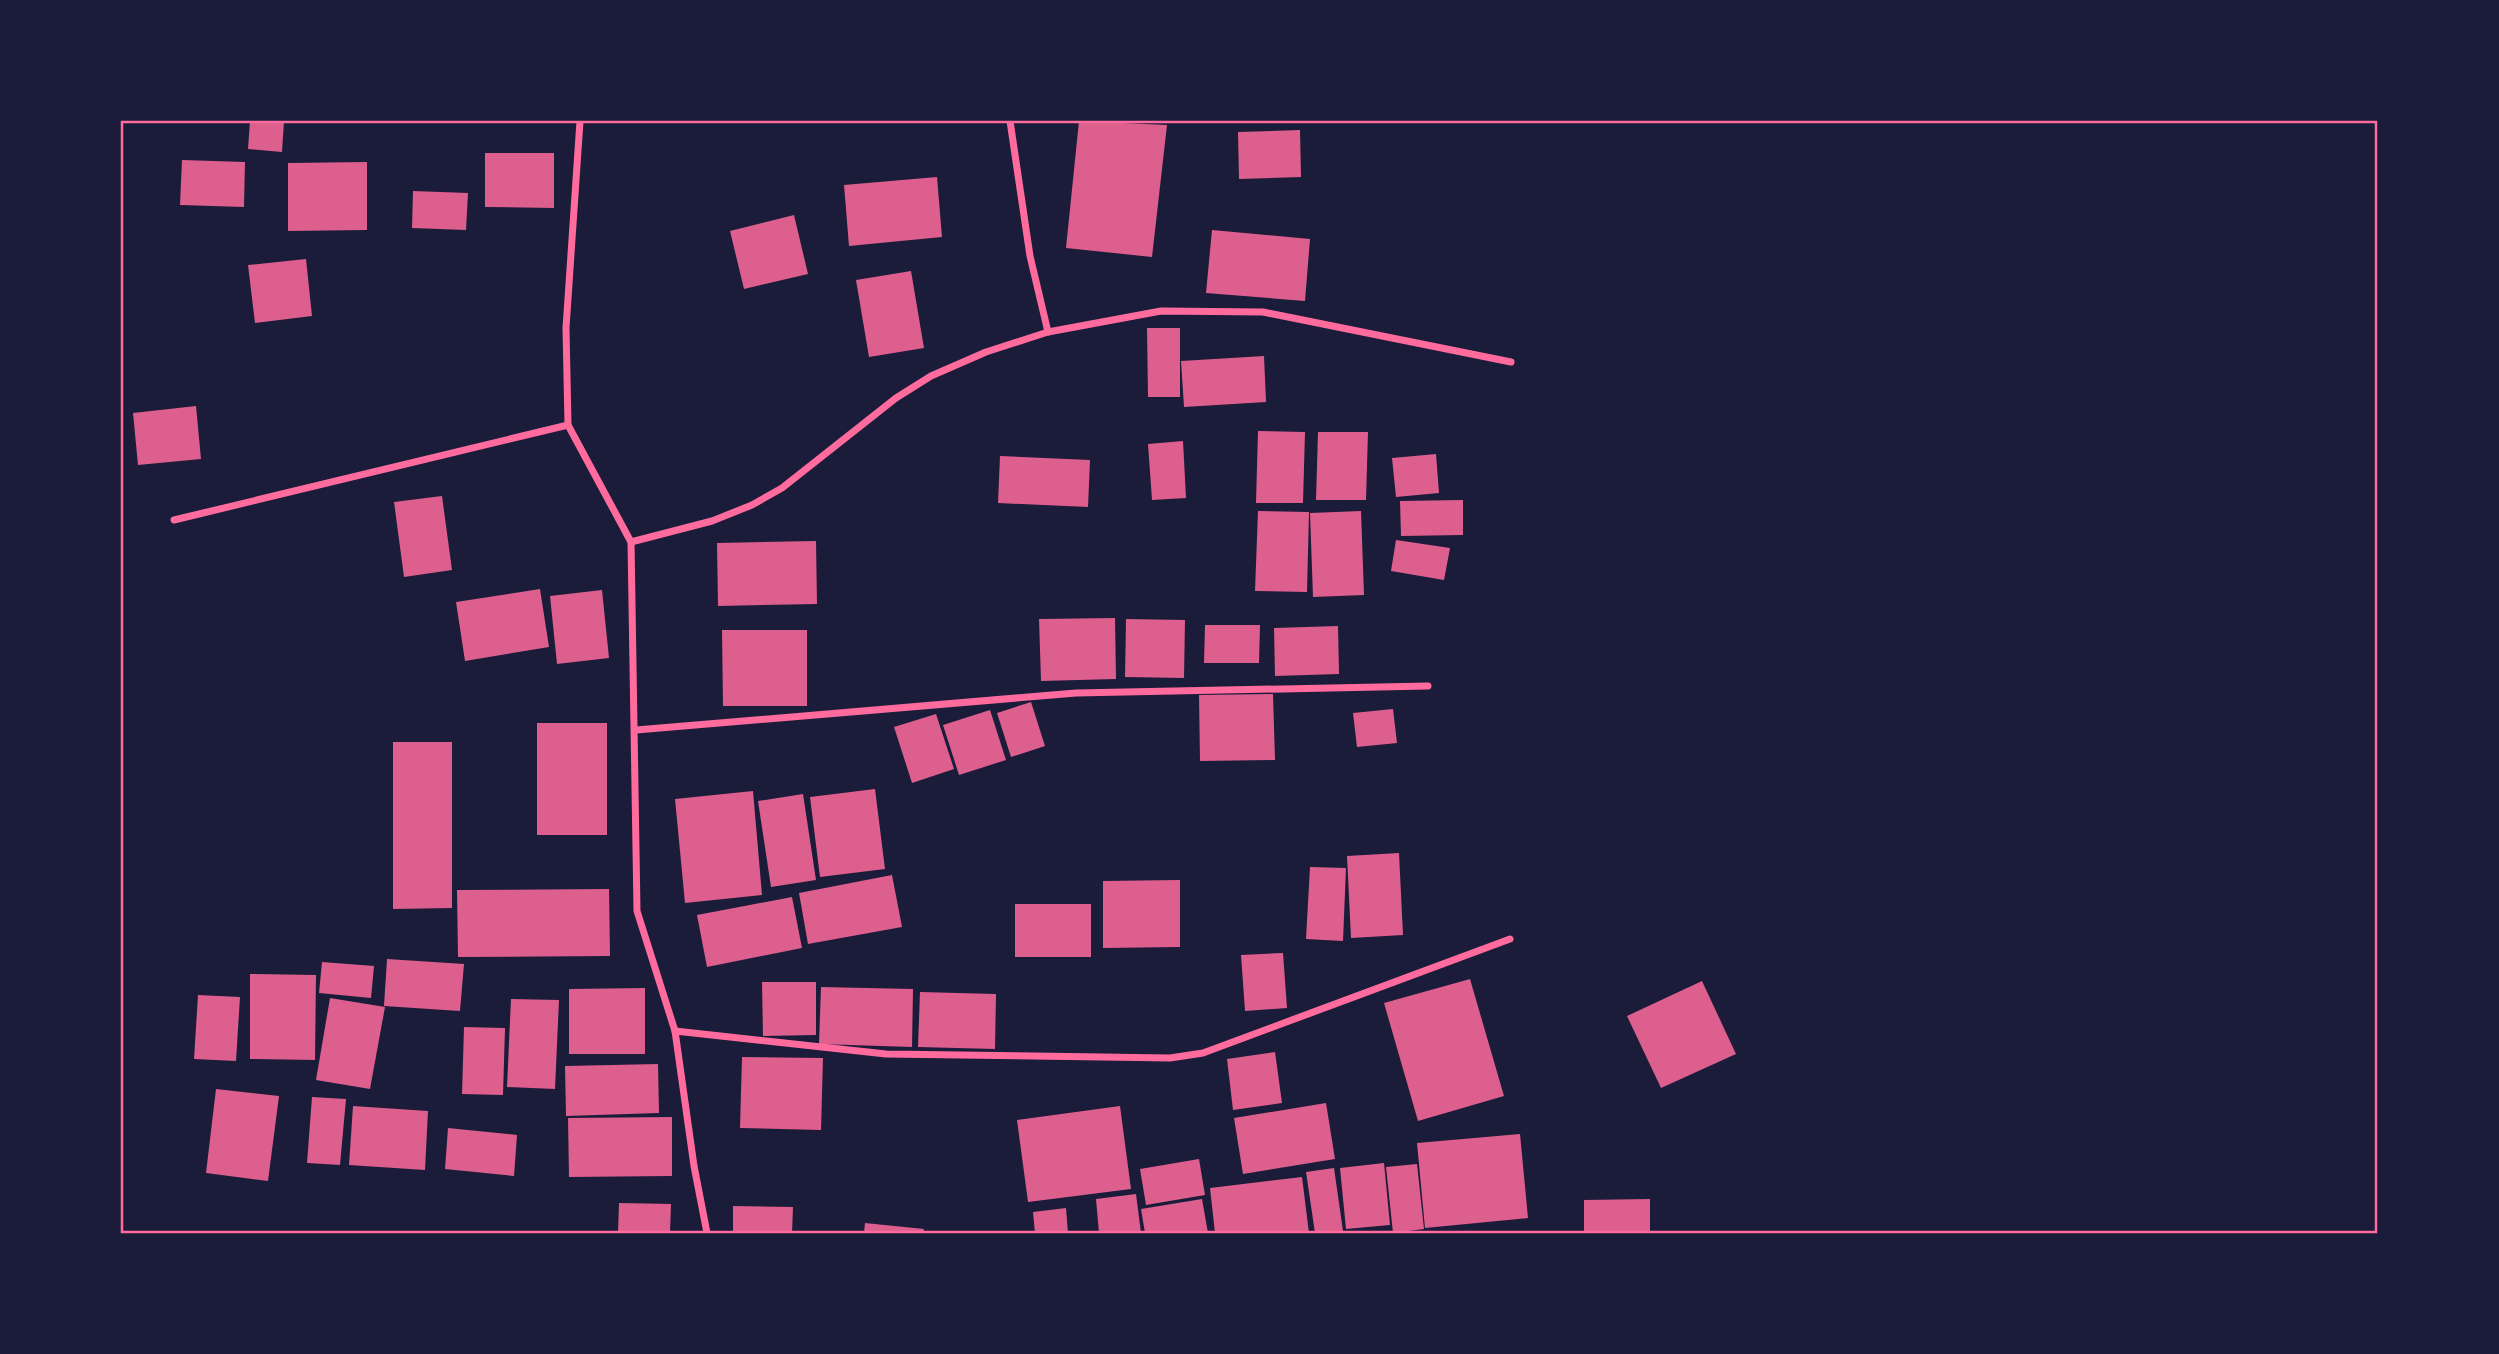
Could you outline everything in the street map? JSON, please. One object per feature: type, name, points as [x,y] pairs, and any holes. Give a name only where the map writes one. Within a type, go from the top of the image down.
[{"type":"street","points":[[580,121],[566,328],[568,425],[631,542],[638,911],[675,1031],[694,1166],[708,1233]]},
{"type":"street","points":[[1010,121],[1030,256],[1048,332]]},
{"type":"street","points":[[631,542],[712,521],[752,505],[782,488],[897,398],[931,376],[986,352],[1048,332],[1161,311],[1263,312],[1511,362]]},
{"type":"street","points":[[174,520],[568,425]]},
{"type":"street","points":[[636,730],[1076,693],[1428,686]]},
{"type":"street","points":[[675,1031],[887,1054],[1170,1058],[1203,1054],[1510,939]]},
{"type":"building","points":[[250,121],[284,121],[282,152],[248,149]]},
{"type":"building","points":[[1079,121],[1167,125],[1152,257],[1066,248]]},
{"type":"building","points":[[1300,130],[1301,177],[1239,179],[1238,132]]},
{"type":"building","points":[[485,153],[554,153],[554,208],[485,207]]},
{"type":"building","points":[[182,160],[245,162],[244,207],[180,205]]},
{"type":"building","points":[[367,162],[367,230],[288,231],[288,163]]},
{"type":"building","points":[[937,177],[942,237],[849,246],[844,185]]},
{"type":"building","points":[[413,191],[468,193],[466,230],[412,228]]},
{"type":"building","points":[[794,215],[808,274],[744,289],[730,231]]},
{"type":"building","points":[[1212,230],[1310,239],[1305,301],[1206,293]]},
{"type":"building","points":[[306,259],[312,316],[255,323],[248,265]]},
{"type":"building","points":[[911,271],[924,348],[869,357],[856,280]]},
{"type":"building","points":[[1147,328],[1180,328],[1180,397],[1148,397]]},
{"type":"building","points":[[1264,356],[1266,402],[1184,407],[1181,361]]},
{"type":"building","points":[[196,406],[201,459],[138,465],[133,413]]},
{"type":"building","points":[[1258,431],[1305,432],[1303,503],[1256,503]]},
{"type":"building","points":[[1318,432],[1368,432],[1366,500],[1316,500]]},
{"type":"building","points":[[1183,441],[1186,498],[1152,500],[1148,444]]},
{"type":"building","points":[[1436,454],[1439,493],[1396,497],[1392,458]]},
{"type":"building","points":[[1000,456],[1090,460],[1088,507],[998,503]]},
{"type":"building","points":[[442,496],[452,570],[404,577],[394,502]]},
{"type":"building","points":[[1463,500],[1463,535],[1401,536],[1400,501]]},
{"type":"building","points":[[1258,511],[1309,512],[1307,592],[1255,591]]},
{"type":"building","points":[[1361,511],[1364,595],[1313,597],[1310,513]]},
{"type":"building","points":[[1396,540],[1450,548],[1444,580],[1391,571]]},
{"type":"building","points":[[816,541],[817,604],[718,606],[717,543]]},
{"type":"building","points":[[540,589],[549,647],[465,661],[456,602]]},
{"type":"building","points":[[602,590],[609,658],[557,664],[550,596]]},
{"type":"building","points":[[1115,618],[1116,679],[1041,681],[1039,619]]},
{"type":"building","points":[[1126,619],[1185,620],[1184,678],[1125,677]]},
{"type":"building","points":[[1205,625],[1260,625],[1259,663],[1204,663]]},
{"type":"building","points":[[1338,626],[1339,674],[1275,676],[1274,628]]},
{"type":"building","points":[[722,630],[807,630],[807,706],[723,706]]},
{"type":"building","points":[[1273,694],[1275,760],[1200,761],[1199,695]]},
{"type":"building","points":[[1031,702],[1045,746],[1011,757],[997,713]]},
{"type":"building","points":[[1393,709],[1397,743],[1357,747],[1353,713]]},
{"type":"building","points":[[990,710],[1006,760],[959,775],[943,725]]},
{"type":"building","points":[[936,714],[954,769],[912,783],[894,727]]},
{"type":"building","points":[[537,723],[607,723],[607,835],[537,835]]},
{"type":"building","points":[[393,742],[452,742],[452,908],[393,909]]},
{"type":"building","points":[[875,789],[885,869],[820,877],[810,797]]},
{"type":"building","points":[[753,791],[762,895],[685,903],[675,799]]},
{"type":"building","points":[[803,794],[816,880],[771,887],[758,801]]},
{"type":"building","points":[[1399,853],[1403,935],[1351,938],[1347,856]]},
{"type":"building","points":[[1310,867],[1346,868],[1343,941],[1306,939]]},
{"type":"building","points":[[892,875],[902,927],[808,944],[799,893]]},
{"type":"building","points":[[1180,880],[1180,947],[1103,948],[1103,881]]},
{"type":"building","points":[[609,889],[610,956],[458,957],[457,890]]},
{"type":"building","points":[[792,897],[802,948],[707,967],[697,915]]},
{"type":"building","points":[[1015,904],[1091,904],[1091,957],[1015,957]]},
{"type":"building","points":[[1283,953],[1287,1008],[1245,1011],[1241,955]]},
{"type":"building","points":[[387,959],[464,964],[460,1011],[384,1006]]},
{"type":"building","points":[[322,962],[374,966],[371,998],[319,993]]},
{"type":"building","points":[[250,974],[316,975],[315,1060],[250,1059]]},
{"type":"building","points":[[1470,979],[1504,1096],[1418,1121],[1384,1003]]},
{"type":"building","points":[[1702,981],[1736,1054],[1661,1088],[1627,1016]]},
{"type":"building","points":[[762,982],[816,982],[816,1035],[763,1036]]},
{"type":"building","points":[[821,987],[913,989],[912,1047],[819,1044]]},
{"type":"building","points":[[645,988],[645,1054],[569,1054],[569,989]]},
{"type":"building","points":[[920,992],[996,994],[995,1049],[918,1047]]},
{"type":"building","points":[[198,995],[240,997],[236,1061],[194,1059]]},
{"type":"building","points":[[330,998],[385,1007],[370,1089],[316,1080]]},
{"type":"building","points":[[511,999],[559,1000],[555,1089],[507,1087]]},
{"type":"building","points":[[464,1027],[505,1028],[503,1095],[462,1094]]},
{"type":"building","points":[[1275,1052],[1282,1103],[1233,1110],[1227,1059]]},
{"type":"building","points":[[742,1057],[823,1058],[821,1130],[740,1128]]},
{"type":"building","points":[[658,1064],[659,1113],[566,1116],[565,1066]]},
{"type":"building","points":[[216,1089],[279,1096],[268,1181],[206,1173]]},
{"type":"building","points":[[312,1097],[346,1099],[340,1165],[307,1163]]},
{"type":"building","points":[[1326,1103],[1335,1159],[1243,1174],[1234,1118]]},
{"type":"building","points":[[353,1106],[428,1111],[425,1170],[349,1165]]},
{"type":"building","points":[[1120,1106],[1131,1189],[1028,1202],[1017,1120]]},
{"type":"building","points":[[672,1117],[672,1176],[569,1177],[568,1118]]},
{"type":"building","points":[[448,1128],[517,1135],[514,1176],[445,1169]]},
{"type":"building","points":[[1520,1134],[1528,1218],[1425,1228],[1417,1143]]},
{"type":"building","points":[[1199,1159],[1205,1195],[1146,1205],[1140,1169]]},
{"type":"building","points":[[1384,1163],[1390,1225],[1346,1229],[1340,1168]]},
{"type":"building","points":[[1417,1164],[1424,1229],[1393,1233],[1386,1167]]},
{"type":"building","points":[[1334,1168],[1343,1231],[1315,1233],[1306,1172]]},
{"type":"building","points":[[1302,1177],[1309,1233],[1215,1233],[1210,1188]]},
{"type":"building","points":[[1136,1194],[1141,1233],[1099,1233],[1096,1199]]},
{"type":"building","points":[[1202,1199],[1208,1233],[1145,1233],[1141,1209]]},
{"type":"building","points":[[1650,1199],[1650,1233],[1584,1233],[1584,1200]]},
{"type":"building","points":[[619,1203],[671,1204],[670,1233],[618,1233]]},
{"type":"building","points":[[733,1206],[793,1207],[792,1233],[733,1233]]},
{"type":"building","points":[[1066,1208],[1068,1233],[1035,1233],[1033,1212]]},
{"type":"building","points":[[865,1223],[924,1229],[923,1233],[864,1233]]}]
